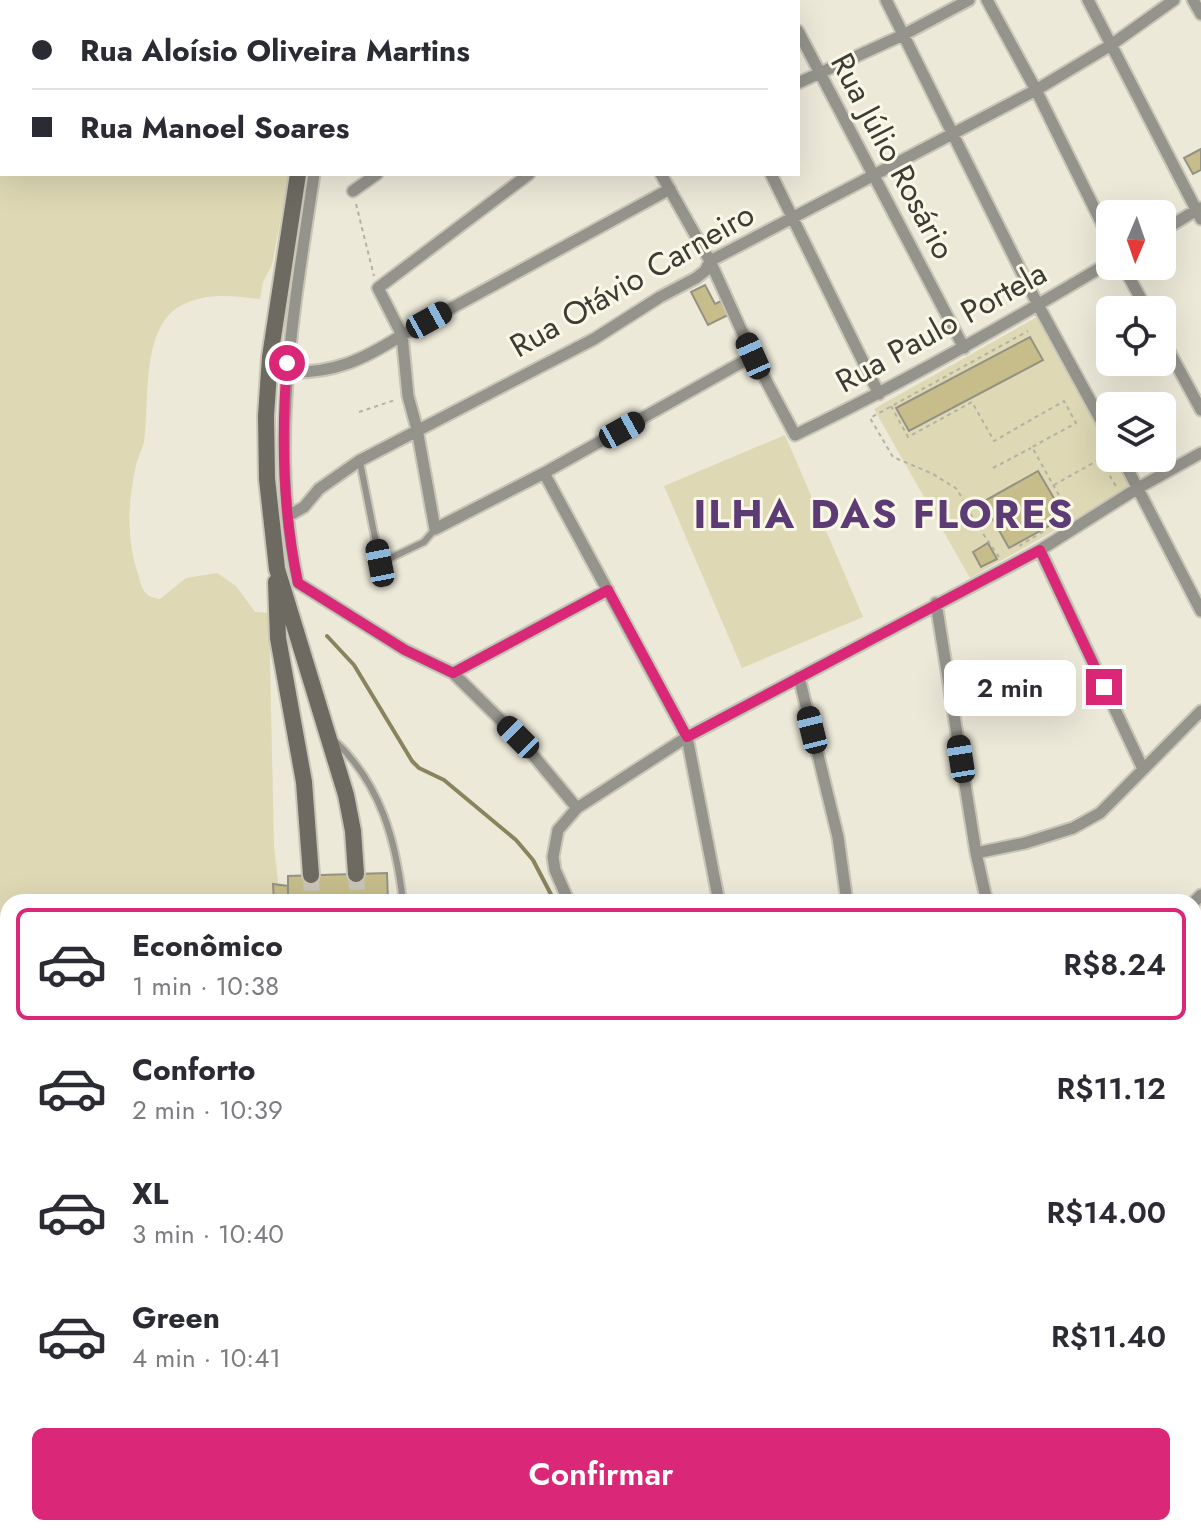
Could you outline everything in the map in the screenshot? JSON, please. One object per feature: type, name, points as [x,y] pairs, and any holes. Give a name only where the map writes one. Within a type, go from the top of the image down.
[{"type":"main road","points":[[298,176],[271,343],[267,386],[267,479],[277,569],[278,638],[304,782],[311,875]]},
{"type":"main road","points":[[277,569],[350,813],[356,874]]},
{"type":"street","points":[[886,0],[1038,305],[1096,411]]},
{"type":"street","points":[[800,82],[903,35],[969,0]]},
{"type":"street","points":[[987,0],[1096,212]]},
{"type":"street","points":[[1088,0],[1199,212],[1176,224]]},
{"type":"street","name":"Rua Otávio Carneiro","points":[[288,516],[304,507],[326,483],[359,461],[594,339],[696,278],[705,271],[710,261],[1036,90],[1111,45],[1174,0]]},
{"type":"street","points":[[1193,0],[1201,14]]},
{"type":"street","name":"Rua Júlio Rosário","points":[[800,35],[964,348]]},
{"type":"street","points":[[314,176],[286,372],[288,516],[298,583],[405,650],[453,673],[518,737],[577,808]]},
{"type":"street","points":[[353,191],[374,176]]},
{"type":"street","points":[[526,176],[378,288],[402,335],[408,396],[435,529],[544,473],[753,356],[710,261],[662,176]]},
{"type":"street","points":[[772,176],[879,394]]},
{"type":"street","points":[[286,372],[314,373],[369,356],[670,189]]},
{"type":"street","name":"Rua Paulo Portela","points":[[753,356],[795,435],[964,348],[1096,270]]},
{"type":"street","points":[[1176,364],[1201,410]]},
{"type":"street","points":[[566,894],[553,857],[558,830],[577,808],[687,737],[1040,550],[1138,488],[1201,453]]},
{"type":"street","points":[[1129,472],[1201,611]]},
{"type":"street","points":[[544,473],[687,737],[717,894]]},
{"type":"street","points":[[1040,550],[1143,769]]},
{"type":"street","points":[[453,673],[608,590]]},
{"type":"street","points":[[936,603],[985,894]]},
{"type":"street","points":[[799,677],[838,837],[846,894]]},
{"type":"street","points":[[976,853],[1025,843],[1073,828],[1100,813],[1201,711]]},
{"type":"lane","points":[[359,461],[380,563],[424,542],[435,529]]},
{"type":"lane","points":[[327,734],[364,774],[382,806],[395,850],[402,894]]},
{"type":"path","points":[[353,191],[378,288]]},
{"type":"path","points":[[1000,557],[973,519],[957,489],[933,474],[893,457],[870,418],[1028,331]]},
{"type":"path","points":[[359,412],[408,396]]},
{"type":"path","points":[[891,406],[908,437],[972,402],[994,441],[1064,401],[1076,423],[993,468]]},
{"type":"path","points":[[1032,447],[1071,516]]},
{"type":"path","points":[[1054,485],[1100,459],[1118,490]]},
{"type":"path","points":[[1012,550],[1047,530]]},
{"type":"shaded area","points":[[0,176],[289,176],[272,265],[263,282],[260,299],[220,296],[191,301],[169,315],[159,330],[150,367],[144,442],[133,479],[130,506],[134,560],[148,595],[160,599],[186,578],[217,573],[236,586],[255,612],[269,613],[274,845],[279,894],[0,894]]},
{"type":"shaded area","points":[[1037,317],[1096,420],[1096,472],[1126,472],[1134,486],[970,578],[874,409]]},
{"type":"shaded area","points":[[785,435],[863,617],[742,668],[664,486]]},
{"type":"building","points":[[1201,149],[1201,170],[1193,174],[1184,158]]},
{"type":"building","points":[[705,285],[715,304],[721,301],[728,315],[708,325],[691,292]]},
{"type":"building","points":[[1030,337],[1043,360],[909,431],[896,408]]},
{"type":"building","points":[[1038,471],[1065,517],[1009,548],[983,502]]},
{"type":"building","points":[[988,543],[997,559],[981,567],[973,552]]},
{"type":"building","points":[[387,873],[388,894],[288,894],[288,876]]},
{"type":"building","points":[[273,884],[288,886],[288,894],[274,894]]},
{"type":"waterway","points":[[327,636],[354,665],[412,761],[419,768],[444,780],[516,840],[533,860],[551,894]]},
{"type":"tunnel","points":[[356,874],[357,894]]},
{"type":"tunnel","points":[[311,875],[312,894]]},
{"type":"district","name":"ILHA DAS FLORES","points":[[884,514]]},
{"type":"route","points":[[287,363],[285,475],[298,583],[405,650],[453,673],[608,590],[687,737],[1040,550],[1104,687]]}]
